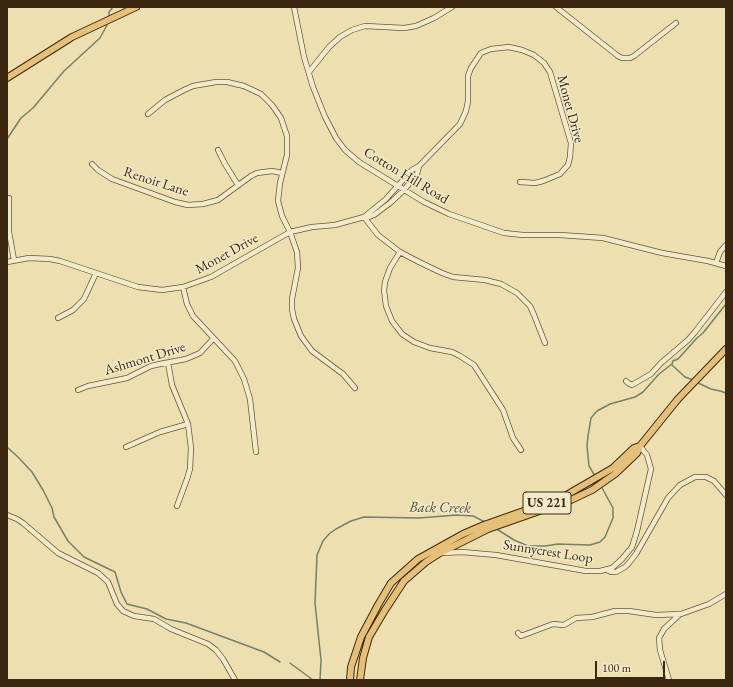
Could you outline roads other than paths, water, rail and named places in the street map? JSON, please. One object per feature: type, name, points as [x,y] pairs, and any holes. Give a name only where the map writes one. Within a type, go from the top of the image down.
[{"type":"main road","points":[[7,78],[72,37],[136,7]]},
{"type":"main road","name":"US 221","points":[[360,680],[363,658],[369,637],[404,582],[426,562],[440,552],[488,529],[571,500],[592,490],[615,474],[633,453],[634,448],[640,446],[678,400],[726,349]]},
{"type":"main road","name":"US 221","points":[[350,680],[351,667],[361,637],[391,583],[418,559],[454,538],[484,525],[563,497],[612,468],[633,453]]},
{"type":"street","name":"Cotton Hill Road","points":[[294,7],[309,72],[318,102],[340,144],[359,162],[397,186],[436,209],[504,233],[603,238],[662,253],[726,266]]},
{"type":"street","points":[[309,72],[340,37],[352,30],[364,26],[404,28],[416,26],[434,18],[452,7]]},
{"type":"street","points":[[556,7],[622,58],[630,58],[634,56],[676,23]]},
{"type":"street","name":"Monet Drive","points":[[364,217],[386,198],[412,170],[419,166],[460,124],[466,111],[468,101],[468,76],[475,61],[481,53],[491,48],[509,47],[522,50],[534,55],[544,64],[550,72],[571,143],[568,165],[560,174],[543,182],[520,182]]},
{"type":"street","points":[[148,114],[174,95],[193,86],[207,83],[237,83],[253,89],[261,94],[272,105],[281,118],[285,128],[287,145],[287,155],[282,173],[278,201],[282,216],[290,232],[297,252],[297,272],[292,299],[292,309],[297,327],[306,344],[312,351],[343,374],[354,388]]},
{"type":"street","points":[[218,150],[238,185]]},
{"type":"street","name":"Renoir Lane","points":[[92,164],[112,179],[175,202],[188,205],[211,203],[258,174],[272,171],[282,173]]},
{"type":"street","name":"Monet Drive","points":[[7,262],[30,258],[50,259],[96,273],[128,285],[162,290],[183,288],[211,277],[290,232],[312,227],[335,225],[369,217],[382,209],[404,190],[417,174],[419,166]]},
{"type":"street","points":[[8,198],[9,232],[14,260]]},
{"type":"street","points":[[364,217],[378,235],[400,252],[419,262],[442,273],[465,279],[493,282],[510,288],[523,298],[530,306],[545,343]]},
{"type":"street","points":[[716,263],[717,256],[726,245]]},
{"type":"street","points":[[400,252],[390,268],[384,290],[386,306],[392,321],[402,334],[414,342],[430,348],[452,352],[474,366],[504,410],[513,438],[521,450]]},
{"type":"street","points":[[58,318],[73,310],[84,300],[96,273]]},
{"type":"street","points":[[183,288],[187,304],[193,316],[235,361],[244,379],[250,399],[256,452]]},
{"type":"street","points":[[626,381],[632,385],[651,374],[661,362],[696,332],[726,292]]},
{"type":"street","name":"Ashmont Drive","points":[[78,390],[88,386],[126,378],[151,366],[193,357],[200,353],[214,338]]},
{"type":"street","points":[[168,363],[172,385],[188,424],[191,448],[187,479],[178,506]]},
{"type":"street","points":[[126,447],[160,432],[188,424]]},
{"type":"street","name":"Sunnycrest Loop","points":[[440,552],[496,555],[586,571],[606,570],[612,568],[632,546],[637,531],[651,469],[647,455],[640,446]]},
{"type":"street","points":[[606,570],[616,572],[629,563],[636,554],[668,498],[675,489],[686,481],[701,477],[710,478],[720,486],[726,495]]},
{"type":"street","points":[[7,515],[23,523],[58,553],[98,573],[108,582],[116,604],[123,611],[134,616],[154,619],[170,629],[208,644],[219,655],[235,680]]},
{"type":"street","points":[[518,633],[521,636],[553,624],[564,625],[573,619],[592,617],[615,611],[629,611],[656,615],[680,614],[709,604],[726,594]]},
{"type":"street","points":[[669,680],[660,650],[660,638],[664,629],[680,614]]},
{"type":"waterway","points":[[109,17],[109,12],[113,7]]},
{"type":"waterway","points":[[7,139],[21,118],[33,108],[64,71],[100,38],[107,25]]},
{"type":"waterway","name":"Back Creek","points":[[595,476],[589,466],[587,446],[591,418],[597,411],[610,404],[635,397],[643,392],[659,374],[672,364],[673,361],[678,359],[703,333],[726,304]]},
{"type":"waterway","points":[[672,365],[685,377],[693,380]]},
{"type":"waterway","points":[[696,382],[711,389],[726,393]]},
{"type":"waterway","points":[[7,447],[32,472],[43,490],[52,508],[54,517],[68,541],[84,557],[115,572],[121,592],[127,604],[147,609],[166,619],[186,623],[264,652],[280,662]]},
{"type":"waterway","name":"Back Creek","points":[[495,528],[514,540],[528,546],[558,544],[590,545],[600,542],[605,537],[613,518],[613,508],[601,486]]},
{"type":"waterway","name":"Back Creek","points":[[320,680],[321,660],[315,603],[317,555],[323,541],[329,534],[351,521],[364,517],[419,518],[457,515],[473,516],[485,522]]},
{"type":"waterway","points":[[290,663],[313,680]]}]
